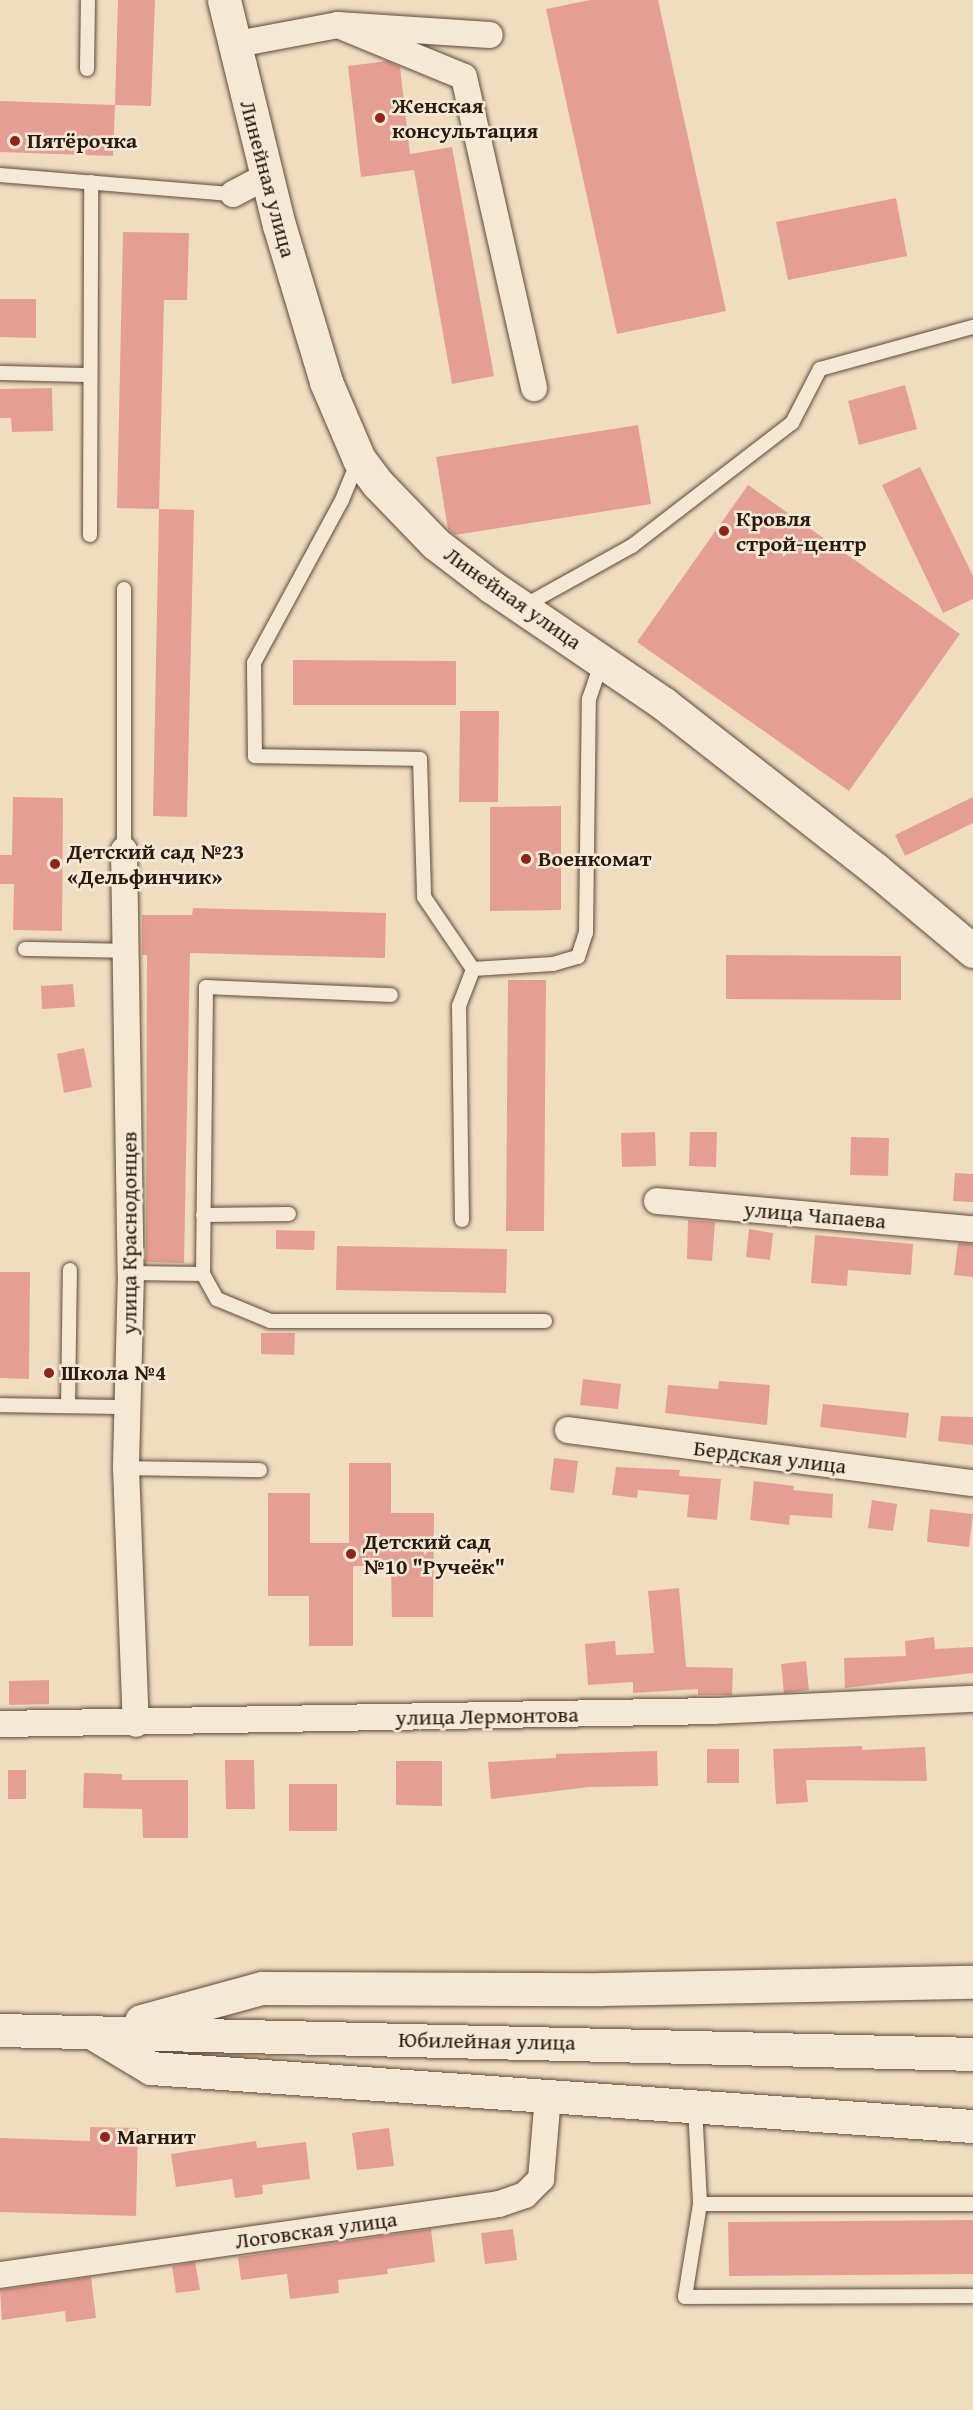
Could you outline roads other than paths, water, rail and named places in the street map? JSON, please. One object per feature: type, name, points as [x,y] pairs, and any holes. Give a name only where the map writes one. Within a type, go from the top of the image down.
[{"type":"main road","name":"Линейная улица","points":[[224,0],[232,45],[268,175],[279,225],[326,382],[359,459],[378,484],[436,544],[522,607],[603,660],[875,869],[973,951]]},
{"type":"main road","points":[[89,2031],[159,2018],[262,1988],[601,1989],[973,1982]]},
{"type":"main road","name":"Юбилейная улица","points":[[0,2030],[973,2054]]},
{"type":"main road","points":[[89,2031],[151,2068],[973,2126]]},
{"type":"street","points":[[338,25],[464,77],[534,388]]},
{"type":"street","points":[[232,45],[338,25],[490,35]]},
{"type":"street","points":[[233,194],[268,175]]},
{"type":"street","name":"улица Краснодонцев","points":[[124,850],[131,1273],[126,1468],[136,1724]]},
{"type":"street","name":"улица Чапаева","points":[[657,1201],[973,1229]]},
{"type":"street","name":"Бердская улица","points":[[568,1430],[973,1483]]},
{"type":"street","name":"улица Лермонтова","points":[[0,1724],[136,1724],[714,1711],[973,1699]]},
{"type":"street","name":"Логовская улица","points":[[0,2275],[499,2204],[525,2195],[542,2179],[548,2095]]},
{"type":"lane","points":[[87,69],[88,0]]},
{"type":"lane","points":[[0,175],[233,194]]},
{"type":"lane","points":[[90,535],[88,375],[91,182]]},
{"type":"lane","points":[[522,607],[633,546],[792,423],[820,369],[973,327]]},
{"type":"lane","points":[[0,373],[88,375]]},
{"type":"lane","points":[[359,459],[342,500],[254,663],[255,756],[420,759],[424,897],[473,969]]},
{"type":"lane","points":[[124,589],[124,850]]},
{"type":"lane","points":[[473,969],[553,964],[578,957],[586,933],[589,699],[603,660]]},
{"type":"lane","points":[[25,949],[127,951]]},
{"type":"lane","points":[[462,1220],[459,1006],[473,969]]},
{"type":"lane","points":[[391,995],[206,987],[203,1274],[217,1299],[270,1321],[545,1321]]},
{"type":"lane","points":[[203,1215],[289,1214]]},
{"type":"lane","points":[[68,1406],[70,1270]]},
{"type":"lane","points":[[131,1273],[203,1274]]},
{"type":"lane","points":[[0,1406],[129,1407]]},
{"type":"lane","points":[[126,1468],[260,1470]]},
{"type":"lane","points":[[695,2107],[700,2204],[685,2296],[973,2296]]},
{"type":"lane","points":[[700,2204],[973,2204]]},
{"type":"place","name":"Женская консультация","points":[[380,118]]},
{"type":"place","name":"Пятёрочка","points":[[15,141]]},
{"type":"place","name":"Кровля строй-центр","points":[[724,531]]},
{"type":"place","name":"Военкомат","points":[[526,859]]},
{"type":"place","name":"Детский сад №23 «Дельфинчик»","points":[[55,864]]},
{"type":"place","name":"Школа №4","points":[[49,1373]]},
{"type":"place","name":"Детский сад №10 \"Ручеёк\"","points":[[351,1554]]},
{"type":"place","name":"Магнит","points":[[105,2137]]}]
